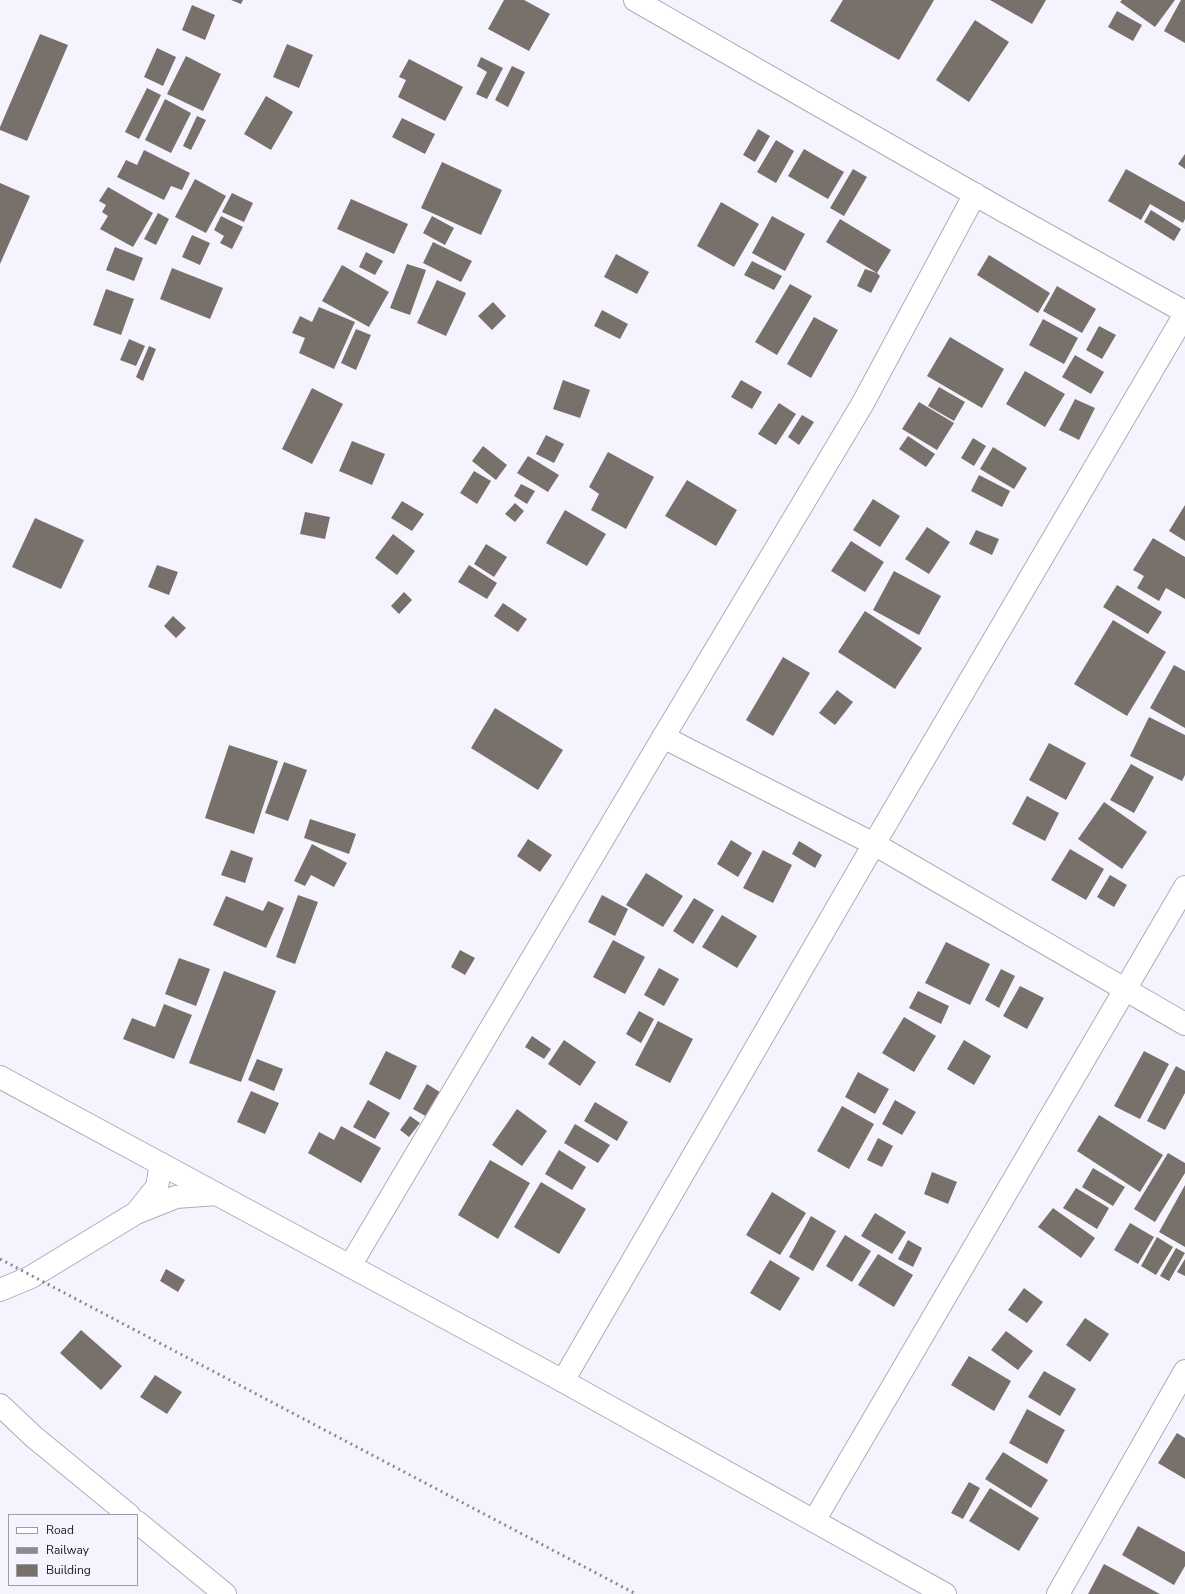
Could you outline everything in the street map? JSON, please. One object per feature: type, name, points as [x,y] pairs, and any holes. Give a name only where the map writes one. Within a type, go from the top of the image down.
[{"type":"street","points":[[563,1381],[874,844],[1185,313],[635,0]]},
{"type":"street","points":[[350,1266],[663,737],[863,403],[974,194]]},
{"type":"street","points":[[663,737],[874,844],[1185,1024]]},
{"type":"street","points":[[814,1521],[1185,886]]},
{"type":"street","points":[[0,1077],[563,1381],[945,1594]]},
{"type":"street","points":[[136,1213],[157,1187],[161,1164]]},
{"type":"street","points":[[0,1290],[31,1277],[136,1213],[176,1197],[217,1194]]},
{"type":"street","points":[[1058,1594],[1185,1371]]},
{"type":"street","points":[[0,1406],[34,1437],[128,1514]]},
{"type":"street","points":[[138,1523],[225,1594]]},
{"type":"building","points":[[231,0],[243,0],[241,4]]},
{"type":"building","points":[[504,0],[524,0],[550,14],[529,51],[488,29]]},
{"type":"building","points":[[843,0],[934,0],[899,60],[830,21]]},
{"type":"building","points":[[990,0],[1046,0],[1032,24]]},
{"type":"building","points":[[1122,0],[1175,0],[1155,27],[1120,2]]},
{"type":"building","points":[[1181,0],[1185,0],[1185,43],[1164,31]]},
{"type":"building","points":[[192,5],[215,15],[205,40],[182,30]]},
{"type":"building","points":[[1117,11],[1142,25],[1133,41],[1108,27]]},
{"type":"building","points":[[975,20],[1009,42],[969,102],[936,80]]},
{"type":"building","points":[[40,34],[68,45],[27,141],[0,130],[0,127]]},
{"type":"building","points":[[287,44],[313,55],[299,88],[273,77]]},
{"type":"building","points":[[157,48],[176,57],[163,86],[144,77]]},
{"type":"building","points":[[186,56],[221,74],[203,111],[167,94]]},
{"type":"building","points":[[481,57],[503,68],[487,99],[476,94],[487,72],[477,66]]},
{"type":"building","points":[[409,59],[463,87],[445,121],[398,97],[406,80],[399,77]]},
{"type":"building","points":[[512,66],[525,72],[508,107],[495,100]]},
{"type":"building","points":[[147,88],[161,95],[139,139],[125,132]]},
{"type":"building","points":[[266,96],[293,112],[271,150],[244,134]]},
{"type":"building","points":[[165,99],[191,113],[171,153],[145,140]]},
{"type":"building","points":[[197,116],[206,120],[191,150],[183,146]]},
{"type":"building","points":[[402,118],[435,134],[425,154],[392,137]]},
{"type":"building","points":[[758,129],[770,136],[755,162],[743,155]]},
{"type":"building","points":[[776,140],[794,151],[776,183],[757,172]]},
{"type":"building","points":[[804,149],[844,172],[828,199],[788,176]]},
{"type":"building","points":[[144,150],[190,173],[182,190],[171,186],[164,200],[117,177],[126,160],[137,165]]},
{"type":"building","points":[[1185,154],[1185,169],[1178,164]]},
{"type":"building","points":[[442,162],[502,190],[481,235],[421,208]]},
{"type":"building","points":[[853,169],[867,177],[844,216],[830,208]]},
{"type":"building","points":[[1126,169],[1185,202],[1185,219],[1183,223],[1150,204],[1141,220],[1108,201]]},
{"type":"building","points":[[195,179],[226,196],[206,233],[175,217]]},
{"type":"building","points":[[0,183],[30,196],[0,264]]},
{"type":"building","points":[[108,187],[153,213],[133,247],[100,229],[108,216],[102,212],[106,205],[99,201]]},
{"type":"building","points":[[232,193],[253,203],[244,222],[222,212]]},
{"type":"building","points":[[351,199],[408,224],[394,254],[337,229]]},
{"type":"building","points":[[721,202],[759,224],[734,267],[697,246]]},
{"type":"building","points":[[1151,210],[1181,229],[1174,241],[1144,222]]},
{"type":"building","points":[[158,213],[169,219],[156,245],[144,239]]},
{"type":"building","points":[[221,216],[243,227],[232,249],[220,243],[224,236],[214,230]]},
{"type":"building","points":[[432,216],[454,228],[445,245],[423,233]]},
{"type":"building","points":[[772,216],[805,234],[785,271],[752,253]]},
{"type":"building","points":[[840,219],[891,250],[877,273],[826,242]]},
{"type":"building","points":[[192,235],[210,243],[200,265],[182,257]]},
{"type":"building","points":[[433,242],[472,261],[461,282],[423,263]]},
{"type":"building","points":[[115,247],[143,258],[134,281],[106,270]]},
{"type":"building","points":[[366,252],[383,261],[375,275],[359,267]]},
{"type":"building","points":[[616,254],[649,272],[637,294],[604,277]]},
{"type":"building","points":[[989,255],[1050,293],[1038,313],[977,275]]},
{"type":"building","points":[[752,261],[782,276],[774,290],[744,275]]},
{"type":"building","points":[[407,264],[426,270],[410,315],[390,308]]},
{"type":"building","points":[[342,265],[389,292],[369,327],[322,301]]},
{"type":"building","points":[[172,268],[223,288],[210,319],[160,299]]},
{"type":"building","points":[[865,269],[877,273],[880,276],[871,293],[857,286]]},
{"type":"building","points":[[437,280],[466,293],[446,336],[417,323]]},
{"type":"building","points":[[790,284],[812,296],[777,355],[755,342]]},
{"type":"building","points":[[1057,286],[1096,309],[1082,333],[1043,311]]},
{"type":"building","points":[[106,289],[134,299],[121,335],[93,325]]},
{"type":"building","points":[[493,302],[506,316],[492,330],[478,316]]},
{"type":"building","points":[[319,307],[355,322],[334,369],[299,353],[305,338],[292,333],[300,316],[312,322]]},
{"type":"building","points":[[602,310],[628,324],[620,339],[594,326]]},
{"type":"building","points":[[814,317],[838,330],[811,378],[787,364]]},
{"type":"building","points":[[1043,319],[1078,338],[1064,364],[1029,345]]},
{"type":"building","points":[[1099,326],[1116,335],[1102,359],[1086,350]]},
{"type":"building","points":[[356,329],[371,335],[356,370],[341,363]]},
{"type":"building","points":[[950,337],[1004,369],[982,408],[927,376]]},
{"type":"building","points":[[129,339],[145,346],[136,366],[120,360]]},
{"type":"building","points":[[149,346],[156,349],[143,381],[136,377]]},
{"type":"building","points":[[1075,355],[1104,372],[1091,394],[1062,377]]},
{"type":"building","points":[[1025,371],[1065,394],[1045,427],[1006,404]]},
{"type":"building","points":[[563,380],[590,390],[580,418],[553,409]]},
{"type":"building","points":[[741,380],[762,392],[752,409],[731,397]]},
{"type":"building","points":[[939,387],[965,402],[954,421],[928,406]]},
{"type":"building","points":[[312,388],[343,404],[312,464],[282,449]]},
{"type":"building","points":[[1075,399],[1095,408],[1079,440],[1059,430]]},
{"type":"building","points":[[919,402],[954,423],[937,450],[902,429]]},
{"type":"building","points":[[779,403],[796,414],[776,445],[758,434]]},
{"type":"building","points":[[802,415],[814,422],[799,445],[788,437]]},
{"type":"building","points":[[546,435],[564,444],[554,463],[536,454]]},
{"type":"building","points":[[908,436],[935,454],[926,467],[899,449]]},
{"type":"building","points":[[973,438],[986,446],[974,466],[961,458]]},
{"type":"building","points":[[352,441],[385,454],[372,485],[339,471]]},
{"type":"building","points":[[483,446],[507,465],[496,480],[472,461]]},
{"type":"building","points":[[993,447],[1027,468],[1014,489],[980,469]]},
{"type":"building","points":[[608,452],[654,477],[626,529],[591,510],[599,494],[589,487]]},
{"type":"building","points":[[528,456],[559,475],[548,492],[517,473]]},
{"type":"building","points":[[474,471],[491,481],[477,504],[460,493]]},
{"type":"building","points":[[979,475],[1010,491],[1002,507],[971,491]]},
{"type":"building","points":[[687,480],[737,510],[716,546],[665,516]]},
{"type":"building","points":[[521,484],[535,491],[527,504],[514,496]]},
{"type":"building","points":[[873,499],[900,516],[880,547],[853,530]]},
{"type":"building","points":[[402,501],[424,514],[412,531],[391,518]]},
{"type":"building","points":[[515,503],[524,511],[515,522],[505,514]]},
{"type":"building","points":[[1185,505],[1185,541],[1169,531]]},
{"type":"building","points":[[565,510],[606,534],[587,566],[546,543]]},
{"type":"building","points":[[305,512],[330,517],[325,539],[300,534]]},
{"type":"building","points":[[35,518],[84,540],[61,589],[12,567]]},
{"type":"building","points":[[927,527],[950,542],[929,574],[905,559]]},
{"type":"building","points":[[976,530],[999,539],[992,555],[969,544]]},
{"type":"building","points":[[393,534],[415,551],[397,575],[375,558]]},
{"type":"building","points":[[1153,538],[1185,557],[1185,599],[1166,588],[1159,601],[1137,588],[1144,576],[1133,570]]},
{"type":"building","points":[[851,541],[884,562],[865,592],[831,571]]},
{"type":"building","points":[[486,544],[507,557],[494,577],[474,564]]},
{"type":"building","points":[[157,565],[178,572],[169,595],[148,587]]},
{"type":"building","points":[[469,565],[497,583],[487,599],[458,582]]},
{"type":"building","points":[[894,571],[941,596],[919,635],[873,610]]},
{"type":"building","points":[[1117,585],[1162,612],[1148,634],[1103,607]]},
{"type":"building","points":[[404,592],[412,600],[399,614],[391,606]]},
{"type":"building","points":[[503,603],[527,619],[518,632],[494,616]]},
{"type":"building","points":[[865,611],[922,648],[895,689],[838,652]]},
{"type":"building","points":[[173,616],[186,628],[176,638],[164,626]]},
{"type":"building","points":[[1113,620],[1166,652],[1127,716],[1074,684]]},
{"type":"building","points":[[783,657],[810,673],[773,736],[746,720]]},
{"type":"building","points":[[1174,665],[1185,671],[1185,728],[1150,708]]},
{"type":"building","points":[[837,690],[853,702],[835,725],[819,713]]},
{"type":"building","points":[[495,708],[563,750],[538,790],[471,748]]},
{"type":"building","points":[[1149,717],[1185,735],[1185,775],[1182,781],[1130,756]]},
{"type":"building","points":[[1049,743],[1086,763],[1066,800],[1029,780]]},
{"type":"building","points":[[229,745],[278,761],[254,834],[205,818]]},
{"type":"building","points":[[284,762],[307,770],[288,821],[265,813]]},
{"type":"building","points":[[1131,764],[1154,777],[1134,813],[1110,800]]},
{"type":"building","points":[[1027,796],[1059,813],[1045,841],[1012,824]]},
{"type":"building","points":[[1104,802],[1147,832],[1122,869],[1078,839]]},
{"type":"building","points":[[310,819],[356,834],[349,854],[304,838]]},
{"type":"building","points":[[528,839],[552,855],[540,872],[517,856]]},
{"type":"building","points":[[731,840],[752,853],[738,877],[717,864]]},
{"type":"building","points":[[799,841],[822,855],[815,868],[792,854]]},
{"type":"building","points":[[312,844],[347,863],[334,887],[311,875],[305,886],[294,881]]},
{"type":"building","points":[[1070,849],[1104,869],[1086,900],[1051,880]]},
{"type":"building","points":[[231,850],[253,858],[245,883],[221,875]]},
{"type":"building","points":[[763,850],[792,865],[773,903],[743,888]]},
{"type":"building","points":[[646,873],[683,896],[663,927],[626,905]]},
{"type":"building","points":[[1110,875],[1127,885],[1114,907],[1097,897]]},
{"type":"building","points":[[298,895],[318,902],[295,964],[276,957]]},
{"type":"building","points":[[602,895],[628,909],[615,936],[588,922]]},
{"type":"building","points":[[226,896],[263,911],[268,901],[284,908],[266,948],[213,925]]},
{"type":"building","points":[[694,898],[714,910],[693,944],[673,931]]},
{"type":"building","points":[[722,915],[757,936],[737,968],[702,947]]},
{"type":"building","points":[[613,940],[645,957],[625,994],[593,977]]},
{"type":"building","points":[[946,942],[990,964],[970,1005],[925,983]]},
{"type":"building","points":[[460,950],[475,958],[465,975],[451,967]]},
{"type":"building","points":[[179,958],[210,969],[196,1006],[165,994]]},
{"type":"building","points":[[659,968],[679,979],[664,1006],[644,995]]},
{"type":"building","points":[[1001,969],[1015,976],[999,1008],[985,1000]]},
{"type":"building","points":[[224,971],[276,991],[241,1082],[189,1063]]},
{"type":"building","points":[[1020,986],[1044,998],[1027,1029],[1003,1016]]},
{"type":"building","points":[[918,991],[949,1006],[941,1024],[909,1008]]},
{"type":"building","points":[[164,1004],[192,1015],[174,1059],[123,1039],[132,1018],[155,1027]]},
{"type":"building","points":[[639,1011],[654,1019],[641,1043],[626,1034]]},
{"type":"building","points":[[904,1017],[936,1036],[914,1072],[882,1053]]},
{"type":"building","points":[[658,1021],[693,1039],[670,1083],[635,1065]]},
{"type":"building","points":[[532,1036],[551,1049],[544,1059],[525,1047]]},
{"type":"building","points":[[564,1040],[596,1062],[580,1086],[548,1064]]},
{"type":"building","points":[[964,1040],[991,1056],[974,1085],[947,1069]]},
{"type":"building","points":[[386,1051],[417,1066],[400,1100],[369,1084]]},
{"type":"building","points":[[1144,1051],[1169,1064],[1140,1119],[1114,1106]]},
{"type":"building","points":[[257,1059],[283,1069],[274,1091],[248,1080]]},
{"type":"building","points":[[1176,1066],[1185,1071],[1185,1093],[1165,1130],[1147,1121]]},
{"type":"building","points":[[858,1072],[889,1089],[875,1114],[845,1097]]},
{"type":"building","points":[[427,1084],[443,1094],[429,1118],[413,1109]]},
{"type":"building","points":[[251,1091],[279,1103],[265,1134],[237,1122]]},
{"type":"building","points":[[368,1100],[390,1113],[375,1139],[353,1127]]},
{"type":"building","points":[[895,1100],[916,1112],[902,1135],[882,1124]]},
{"type":"building","points":[[595,1102],[628,1122],[617,1141],[584,1121]]},
{"type":"building","points":[[842,1106],[874,1124],[849,1169],[817,1151]]},
{"type":"building","points":[[517,1109],[547,1131],[522,1166],[492,1145]]},
{"type":"building","points":[[1099,1115],[1163,1155],[1140,1192],[1077,1151]]},
{"type":"building","points":[[410,1116],[420,1123],[409,1137],[400,1130]]},
{"type":"building","points":[[575,1124],[610,1145],[598,1163],[564,1143]]},
{"type":"building","points":[[341,1126],[381,1148],[361,1183],[308,1153],[319,1132],[334,1140]]},
{"type":"building","points":[[878,1138],[893,1146],[882,1167],[867,1160]]},
{"type":"building","points":[[559,1150],[586,1167],[572,1190],[545,1174]]},
{"type":"building","points":[[1168,1153],[1185,1163],[1185,1173],[1155,1222],[1134,1209]]},
{"type":"building","points":[[490,1160],[530,1183],[498,1239],[458,1215]]},
{"type":"building","points":[[1093,1168],[1125,1187],[1113,1206],[1082,1187]]},
{"type":"building","points":[[932,1172],[957,1182],[948,1204],[924,1194]]},
{"type":"building","points":[[541,1182],[586,1209],[559,1254],[514,1227]]},
{"type":"building","points":[[1185,1185],[1185,1247],[1159,1232]]},
{"type":"building","points":[[1076,1188],[1109,1208],[1097,1229],[1063,1208]]},
{"type":"building","points":[[772,1192],[806,1213],[780,1255],[746,1235]]},
{"type":"building","points":[[1053,1208],[1095,1238],[1081,1258],[1038,1227]]},
{"type":"building","points":[[875,1213],[906,1232],[892,1254],[861,1236]]},
{"type":"building","points":[[811,1216],[836,1231],[813,1271],[789,1257]]},
{"type":"building","points":[[1130,1223],[1154,1237],[1138,1264],[1114,1250]]},
{"type":"building","points":[[845,1235],[871,1251],[852,1282],[826,1266]]},
{"type":"building","points":[[1157,1237],[1173,1247],[1156,1275],[1141,1266]]},
{"type":"building","points":[[908,1240],[922,1248],[913,1267],[898,1259]]},
{"type":"building","points":[[1176,1248],[1185,1253],[1169,1281],[1160,1276]]},
{"type":"building","points":[[878,1254],[913,1275],[894,1307],[858,1285]]},
{"type":"building","points":[[1185,1259],[1185,1276],[1177,1272]]},
{"type":"building","points":[[770,1260],[800,1278],[780,1311],[750,1293]]},
{"type":"building","points":[[166,1269],[185,1280],[178,1292],[160,1281]]},
{"type":"building","points":[[1024,1288],[1043,1302],[1027,1323],[1008,1310]]},
{"type":"building","points":[[1085,1318],[1109,1334],[1090,1362],[1066,1345]]},
{"type":"building","points":[[81,1330],[122,1366],[101,1390],[60,1353]]},
{"type":"building","points":[[1006,1331],[1033,1351],[1018,1370],[991,1350]]},
{"type":"building","points":[[969,1356],[1011,1381],[994,1411],[951,1385]]},
{"type":"building","points":[[1044,1371],[1076,1389],[1060,1416],[1028,1397]]},
{"type":"building","points":[[155,1375],[182,1392],[167,1414],[140,1397]]},
{"type":"building","points":[[1027,1409],[1065,1430],[1047,1464],[1009,1443]]},
{"type":"building","points":[[1177,1433],[1185,1438],[1185,1479],[1158,1463]]},
{"type":"building","points":[[1003,1452],[1048,1480],[1031,1508],[985,1479]]},
{"type":"building","points":[[969,1482],[980,1488],[963,1519],[951,1513]]},
{"type":"building","points":[[990,1488],[1039,1518],[1019,1551],[969,1521]]},
{"type":"building","points":[[1138,1526],[1185,1552],[1185,1566],[1174,1585],[1122,1555]]},
{"type":"building","points":[[1104,1564],[1160,1594],[1088,1594]]},
{"type":"railway","points":[[0,1259],[636,1594]]}]
